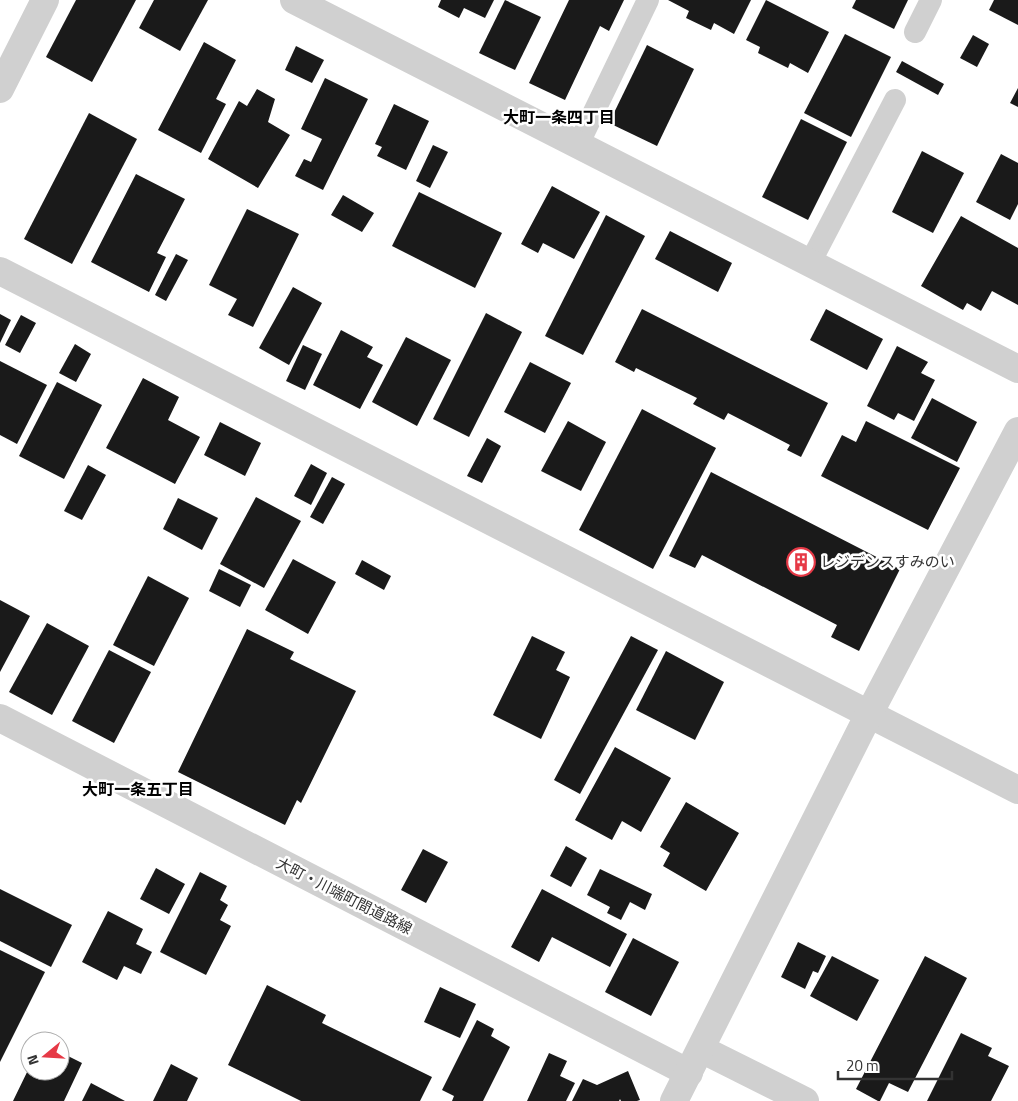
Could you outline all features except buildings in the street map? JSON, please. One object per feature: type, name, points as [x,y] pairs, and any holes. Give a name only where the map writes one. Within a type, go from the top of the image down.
[{"type":"street","points":[[0,89],[45,0]]},
{"type":"street","points":[[294,0],[1018,369]]},
{"type":"street","points":[[0,272],[1018,790]]},
{"type":"street","points":[[674,1101],[869,714],[1018,432]]},
{"type":"street","name":"大町・川端町間道路線","points":[[0,718],[689,1074]]},
{"type":"street","points":[[701,1049],[805,1101]]},
{"type":"lane","points":[[578,145],[648,0]]},
{"type":"lane","points":[[915,32],[931,0]]},
{"type":"lane","points":[[810,263],[895,100]]},
{"type":"place","name":"レジデンスすみのい","points":[[801,562]]},
{"type":"district","name":"大町一条四丁目","points":[[559,117]]},
{"type":"district","name":"大町一条五丁目","points":[[138,789]]}]
